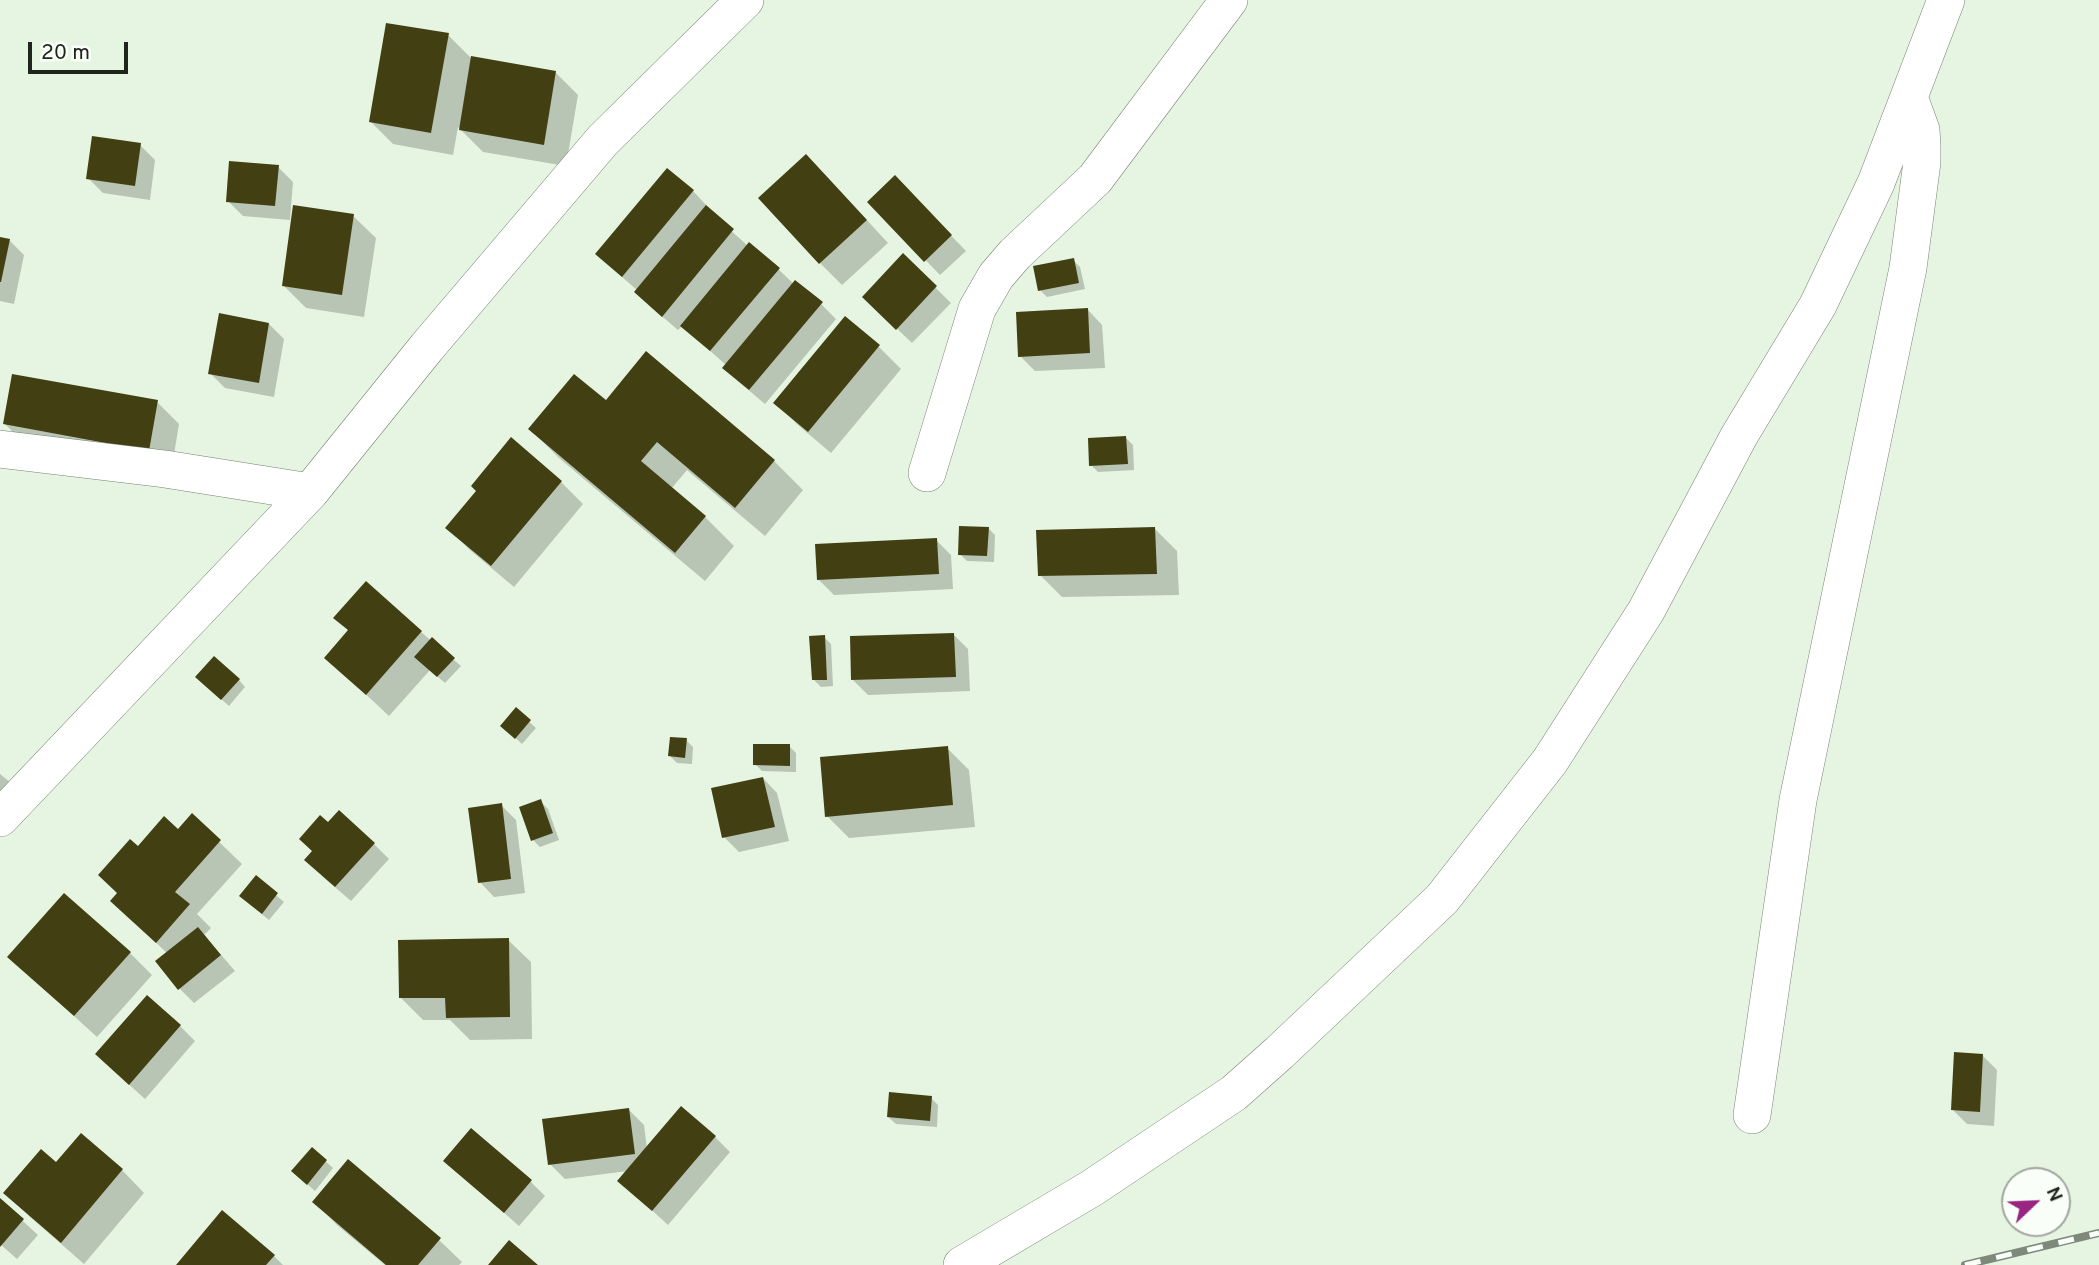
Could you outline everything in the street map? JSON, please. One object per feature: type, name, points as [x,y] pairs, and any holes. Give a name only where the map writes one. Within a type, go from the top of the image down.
[{"type":"street","points":[[0,818],[310,492],[603,140],[745,0]]},
{"type":"street","points":[[927,473],[977,309],[996,276],[1015,254],[1095,179],[1229,0]]},
{"type":"street","points":[[962,1265],[1092,1188],[1234,1093],[1279,1054],[1442,899],[1550,761],[1646,611],[1738,436],[1818,305],[1876,183],[1946,0]]},
{"type":"street","points":[[1752,1115],[1798,800],[1908,268],[1922,162],[1921,130],[1909,97]]},
{"type":"street","points":[[0,449],[165,469],[310,492]]},
{"type":"building","points":[[386,23],[449,33],[431,133],[369,122]]},
{"type":"building","points":[[471,56],[556,71],[544,145],[459,130]]},
{"type":"building","points":[[92,136],[141,143],[135,186],[86,179]]},
{"type":"building","points":[[806,154],[867,220],[819,264],[758,198]]},
{"type":"building","points":[[229,161],[279,165],[275,206],[226,202]]},
{"type":"building","points":[[667,168],[694,190],[622,277],[595,254]]},
{"type":"building","points":[[895,175],[952,235],[924,262],[867,202]]},
{"type":"building","points":[[293,205],[354,214],[342,295],[282,286]]},
{"type":"building","points":[[706,205],[734,229],[662,317],[634,292]]},
{"type":"building","points":[[0,237],[10,239],[1,282],[0,282]]},
{"type":"building","points":[[749,242],[780,268],[710,351],[680,326]]},
{"type":"building","points":[[903,253],[937,286],[896,330],[862,297]]},
{"type":"building","points":[[1074,258],[1079,283],[1038,291],[1033,266]]},
{"type":"building","points":[[795,280],[823,302],[749,390],[722,368]]},
{"type":"building","points":[[1088,308],[1090,353],[1018,357],[1016,312]]},
{"type":"building","points":[[219,313],[269,323],[259,383],[208,374]]},
{"type":"building","points":[[845,316],[880,345],[808,432],[773,403]]},
{"type":"building","points":[[646,351],[775,460],[735,508],[657,442],[641,461],[706,516],[675,553],[528,429],[574,374],[606,400]]},
{"type":"building","points":[[12,374],[158,400],[149,451],[3,424]]},
{"type":"building","points":[[1126,436],[1128,464],[1089,466],[1088,438]]},
{"type":"building","points":[[511,437],[562,481],[491,566],[445,528],[476,491],[471,486]]},
{"type":"building","points":[[959,526],[989,527],[987,556],[958,555]]},
{"type":"building","points":[[1155,527],[1157,574],[1038,576],[1036,530]]},
{"type":"building","points":[[937,538],[939,574],[817,580],[815,544]]},
{"type":"building","points":[[366,581],[422,631],[366,695],[324,658],[348,630],[333,618]]},
{"type":"building","points":[[954,633],[956,677],[851,680],[850,636]]},
{"type":"building","points":[[825,635],[827,680],[812,680],[809,636]]},
{"type":"building","points":[[432,637],[455,658],[437,677],[414,657]]},
{"type":"building","points":[[214,656],[240,679],[221,700],[195,677]]},
{"type":"building","points":[[516,707],[531,720],[515,739],[500,726]]},
{"type":"building","points":[[670,737],[687,738],[685,758],[668,756]]},
{"type":"building","points":[[753,744],[790,744],[790,766],[753,765]]},
{"type":"building","points":[[948,746],[953,805],[825,817],[820,757]]},
{"type":"building","points":[[763,777],[775,827],[722,838],[711,788]]},
{"type":"building","points":[[541,799],[553,833],[531,841],[519,807]]},
{"type":"building","points":[[502,803],[511,879],[478,883],[468,808]]},
{"type":"building","points":[[339,810],[375,843],[335,887],[304,860],[312,851],[299,839],[320,815],[328,822]]},
{"type":"building","points":[[192,813],[221,840],[175,892],[190,904],[156,943],[110,901],[117,893],[98,875],[130,839],[138,846],[164,816],[178,829]]},
{"type":"building","points":[[256,875],[278,893],[262,914],[239,896]]},
{"type":"building","points":[[64,893],[131,952],[74,1016],[7,957]]},
{"type":"building","points":[[198,927],[221,955],[178,990],[155,961]]},
{"type":"building","points":[[509,938],[510,1017],[446,1018],[445,998],[399,998],[398,940]]},
{"type":"building","points":[[147,995],[181,1025],[129,1085],[95,1054]]},
{"type":"building","points":[[1954,1052],[1983,1054],[1980,1112],[1951,1110]]},
{"type":"building","points":[[889,1092],[932,1096],[930,1121],[887,1117]]},
{"type":"building","points":[[681,1106],[716,1136],[652,1211],[617,1181]]},
{"type":"building","points":[[629,1108],[635,1154],[548,1165],[542,1119]]},
{"type":"building","points":[[471,1128],[532,1180],[504,1213],[443,1161]]},
{"type":"building","points":[[81,1133],[123,1169],[61,1243],[3,1193],[41,1149],[56,1162]]},
{"type":"building","points":[[312,1147],[327,1160],[307,1185],[291,1171]]},
{"type":"building","points":[[348,1159],[441,1238],[418,1265],[386,1265],[312,1202]]},
{"type":"building","points":[[0,1198],[24,1219],[0,1247]]},
{"type":"building","points":[[222,1210],[275,1255],[266,1265],[176,1265]]},
{"type":"building","points":[[509,1240],[538,1265],[488,1265]]},
{"type":"railway","points":[[1965,1265],[2099,1233]]}]
